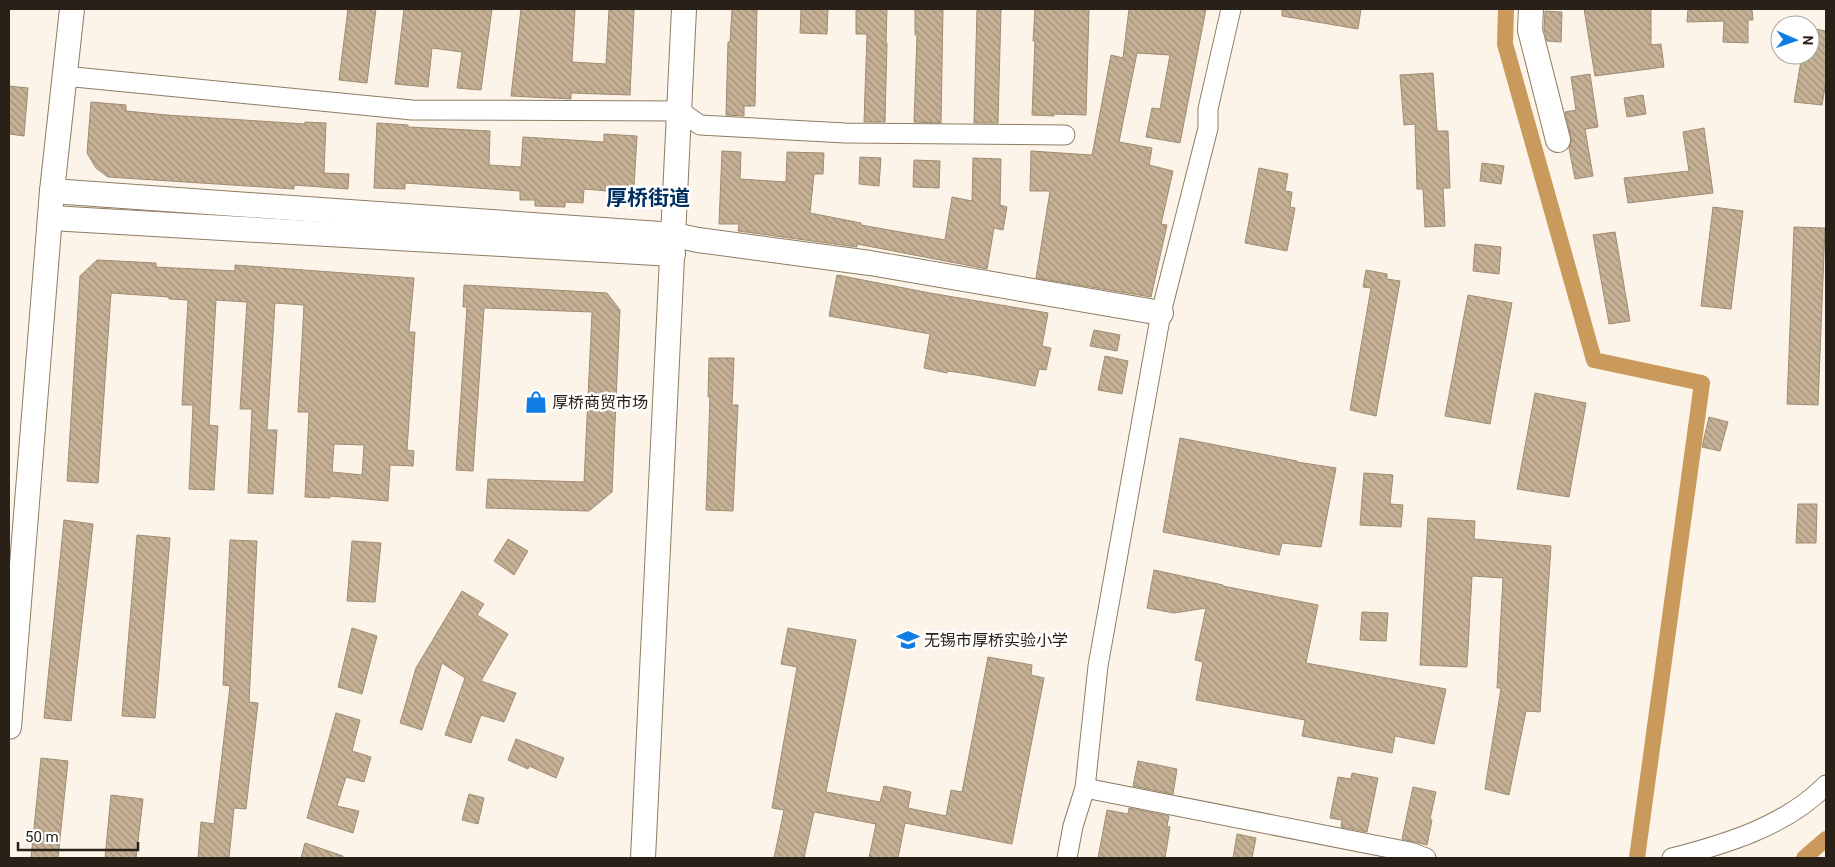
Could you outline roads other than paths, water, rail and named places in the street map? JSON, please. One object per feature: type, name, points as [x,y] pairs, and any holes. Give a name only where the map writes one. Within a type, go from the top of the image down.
[{"type":"street","points":[[9,727],[52,191],[72,9]]},
{"type":"street","points":[[643,858],[684,9]]},
{"type":"street","points":[[1067,858],[1073,826],[1085,788],[1098,666],[1161,313],[1208,128],[1208,109],[1231,9]]},
{"type":"street","points":[[1531,9],[1530,30],[1558,140]]},
{"type":"street","points":[[64,76],[412,110],[680,111],[700,125],[845,132],[1065,136]]},
{"type":"street","points":[[52,191],[870,263],[1161,313]]},
{"type":"street","points":[[51,218],[674,245]]},
{"type":"street","points":[[1672,858],[1700,851],[1773,824],[1815,796],[1826,785]]},
{"type":"street","points":[[1085,788],[1410,852],[1426,858]]},
{"type":"waterway","points":[[1506,9],[1505,44],[1594,360],[1702,383],[1637,858]]},
{"type":"waterway","points":[[1804,858],[1826,839]]},
{"type":"place","name":"厚桥商贸市场","points":[[536,402]]},
{"type":"place","name":"无锡市厚桥实验小学","points":[[908,640]]},
{"type":"district","name":"厚桥街道","points":[[648,198]]}]
